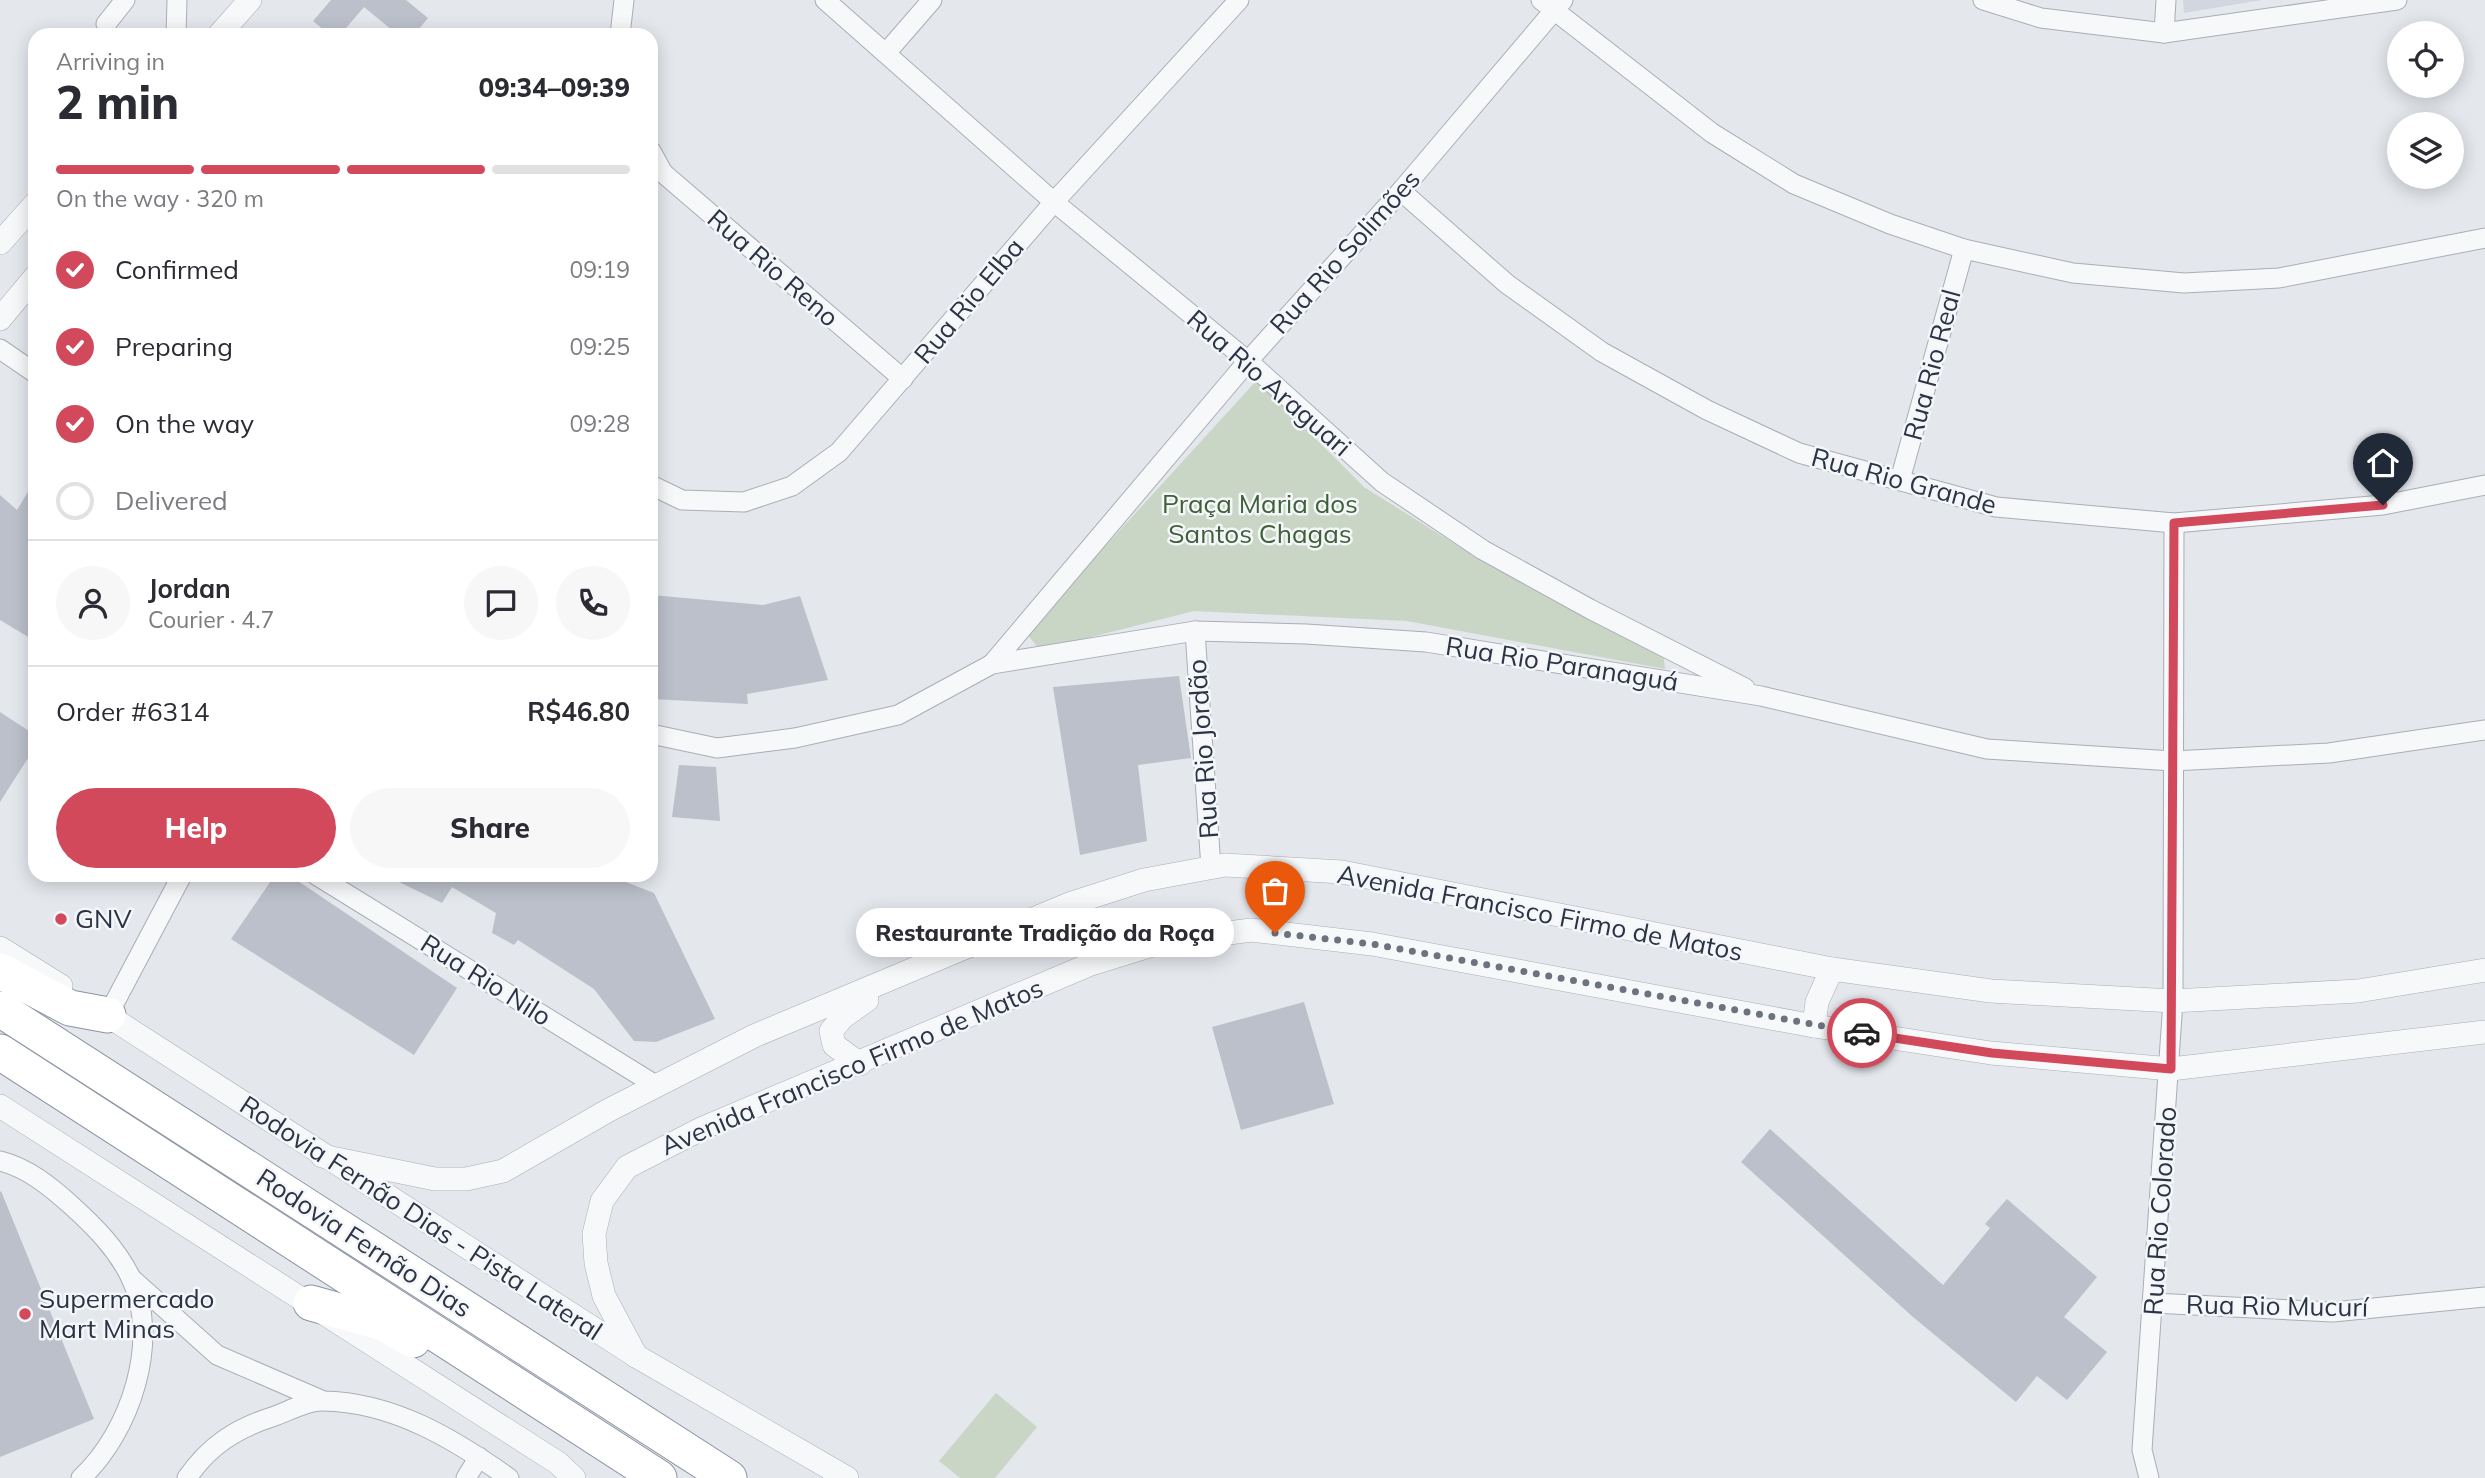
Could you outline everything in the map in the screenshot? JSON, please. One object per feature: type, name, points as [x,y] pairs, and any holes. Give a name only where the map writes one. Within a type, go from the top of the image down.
[{"type":"highway","points":[[0,971],[70,1008],[108,1016]]},
{"type":"highway","name":"Rodovia Fernão Dias","points":[[0,1009],[729,1478]]},
{"type":"highway","name":"Rodovia Fernão Dias","points":[[0,1052],[659,1478]]},
{"type":"highway","points":[[311,1303],[383,1323],[568,1430],[604,1442]]},
{"type":"street","points":[[106,24],[125,0]]},
{"type":"street","points":[[176,28],[177,0]]},
{"type":"street","points":[[225,28],[250,0]]},
{"type":"street","points":[[621,28],[624,0]]},
{"type":"street","name":"Rua Rio Araguari","points":[[825,0],[1054,202],[1248,361],[1382,481],[1483,550],[1590,609],[1761,696]]},
{"type":"street","points":[[886,53],[932,0]]},
{"type":"street","name":"Rua Rio Elba","points":[[658,488],[682,500],[744,502],[792,486],[839,452],[1054,202],[1239,0]]},
{"type":"street","points":[[1983,0],[2041,18],[2164,33],[2397,0]]},
{"type":"street","points":[[2164,33],[2166,0]]},
{"type":"street","points":[[1553,4],[1712,133],[1794,184],[1890,224],[1964,249],[2073,273],[2184,283],[2279,278],[2485,238]]},
{"type":"street","name":"Rua Rio Solimões","points":[[992,664],[1248,361],[1401,191],[1553,4]]},
{"type":"street","name":"Rua Rio Reno","points":[[658,163],[663,173],[903,379]]},
{"type":"street","name":"Rua Rio Grande","points":[[1401,191],[1507,284],[1602,352],[1707,410],[1799,453],[1996,507],[2174,523],[2383,505],[2485,485]]},
{"type":"street","points":[[0,243],[28,212]]},
{"type":"street","name":"Rua Rio Real","points":[[1900,480],[1964,249]]},
{"type":"street","points":[[0,319],[28,286]]},
{"type":"street","points":[[0,349],[28,368]]},
{"type":"street","name":"Rua Rio Colorado","points":[[2149,1478],[2142,1450],[2171,1069],[2173,1001],[2174,523]]},
{"type":"street","name":"Rua Rio Paranaguá","points":[[658,735],[717,748],[795,738],[898,715],[992,664],[1195,631],[1306,634],[1426,642],[1761,696],[1987,749],[2174,761],[2329,753],[2485,730]]},
{"type":"street","name":"Rua Rio Jordão","points":[[1195,631],[1211,868]]},
{"type":"street","name":"Avenida Francisco Firmo de Matos","points":[[323,1156],[435,1180],[466,1179],[503,1171],[754,1036],[1069,904],[1144,880],[1225,865],[1342,872],[1832,970],[1991,991],[2173,1001],[2358,991],[2485,970]]},
{"type":"street","points":[[108,1016],[178,882]]},
{"type":"street","name":"Rua Rio Nilo","points":[[327,882],[657,1086]]},
{"type":"street","name":"Avenida Francisco Firmo de Matos","points":[[636,1356],[604,1296],[596,1263],[594,1234],[602,1201],[627,1167],[703,1128],[860,1064],[1091,964],[1162,942],[1251,930],[1372,944],[1814,1026],[1992,1053],[2171,1069],[2485,1032]]},
{"type":"street","name":"Rodovia Fernão Dias - Pista Lateral","points":[[0,947],[636,1356],[847,1478]]},
{"type":"street","points":[[1814,1026],[1817,1002],[1832,970]]},
{"type":"street","points":[[860,1064],[834,1045],[831,1031],[843,1017],[908,973]]},
{"type":"street","points":[[0,1106],[558,1463],[574,1478]]},
{"type":"street","points":[[0,1161],[16,1165],[54,1189],[103,1234],[131,1278],[217,1355],[321,1400],[396,1412],[479,1457],[509,1478]]},
{"type":"street","points":[[81,1478],[98,1462],[135,1395],[141,1360],[141,1317],[131,1278]]},
{"type":"street","name":"Rua Rio Mucurí","points":[[2153,1303],[2333,1312],[2485,1297]]},
{"type":"street","points":[[187,1478],[202,1456],[238,1429],[321,1400]]},
{"type":"street","points":[[466,1478],[479,1457]]},
{"type":"shaded area","points":[[2183,0],[2262,0],[2184,13]]},
{"type":"green space","name":"Praça Maria dos Santos Chagas","points":[[1257,380],[1364,487],[1490,566],[1663,652],[1665,669],[1407,621],[1194,611],[1040,650],[1026,633]]},
{"type":"green space","points":[[996,1393],[1037,1427],[995,1478],[960,1478],[939,1461]]},
{"type":"building","points":[[331,0],[406,0],[428,18],[420,28],[390,28],[364,7],[346,28],[322,28],[313,21]]},
{"type":"building","points":[[28,492],[28,637],[0,620],[0,495],[17,510]]},
{"type":"building","points":[[658,596],[763,605],[800,596],[828,680],[747,694],[748,704],[658,699]]},
{"type":"building","points":[[1179,676],[1191,758],[1138,765],[1147,841],[1080,855],[1053,687]]},
{"type":"building","points":[[0,712],[28,730],[28,758],[0,802]]},
{"type":"building","points":[[679,765],[716,767],[720,821],[672,817]]},
{"type":"building","points":[[270,882],[299,882],[457,988],[414,1055],[231,939]]},
{"type":"building","points":[[399,882],[626,882],[654,893],[715,1019],[656,1042],[634,1041],[594,989],[518,940],[514,945],[492,933],[496,913],[452,887],[442,903]]},
{"type":"building","points":[[1304,1002],[1334,1104],[1241,1130],[1212,1027]]},
{"type":"building","points":[[1770,1129],[1943,1285],[1990,1228],[1985,1224],[2007,1199],[2097,1277],[2064,1317],[2107,1352],[2067,1400],[2037,1376],[2016,1402],[1913,1317],[1741,1162]]},
{"type":"building","name":"Supermercado Mart Minas","points":[[0,1192],[94,1419],[0,1457]]},
{"type":"way so far","points":[[1275,933],[1372,944],[1862,1033]]},
{"type":"place","name":"GNV","points":[[61,919]]},
{"type":"place","name":"Restaurante Tradição da Roça","points":[[1275,933]]},
{"type":"place","name":"Supermercado Mart Minas","points":[[25,1314]]},
{"type":"route","points":[[1862,1033],[1992,1053],[2171,1069],[2174,523],[2383,505]]}]
